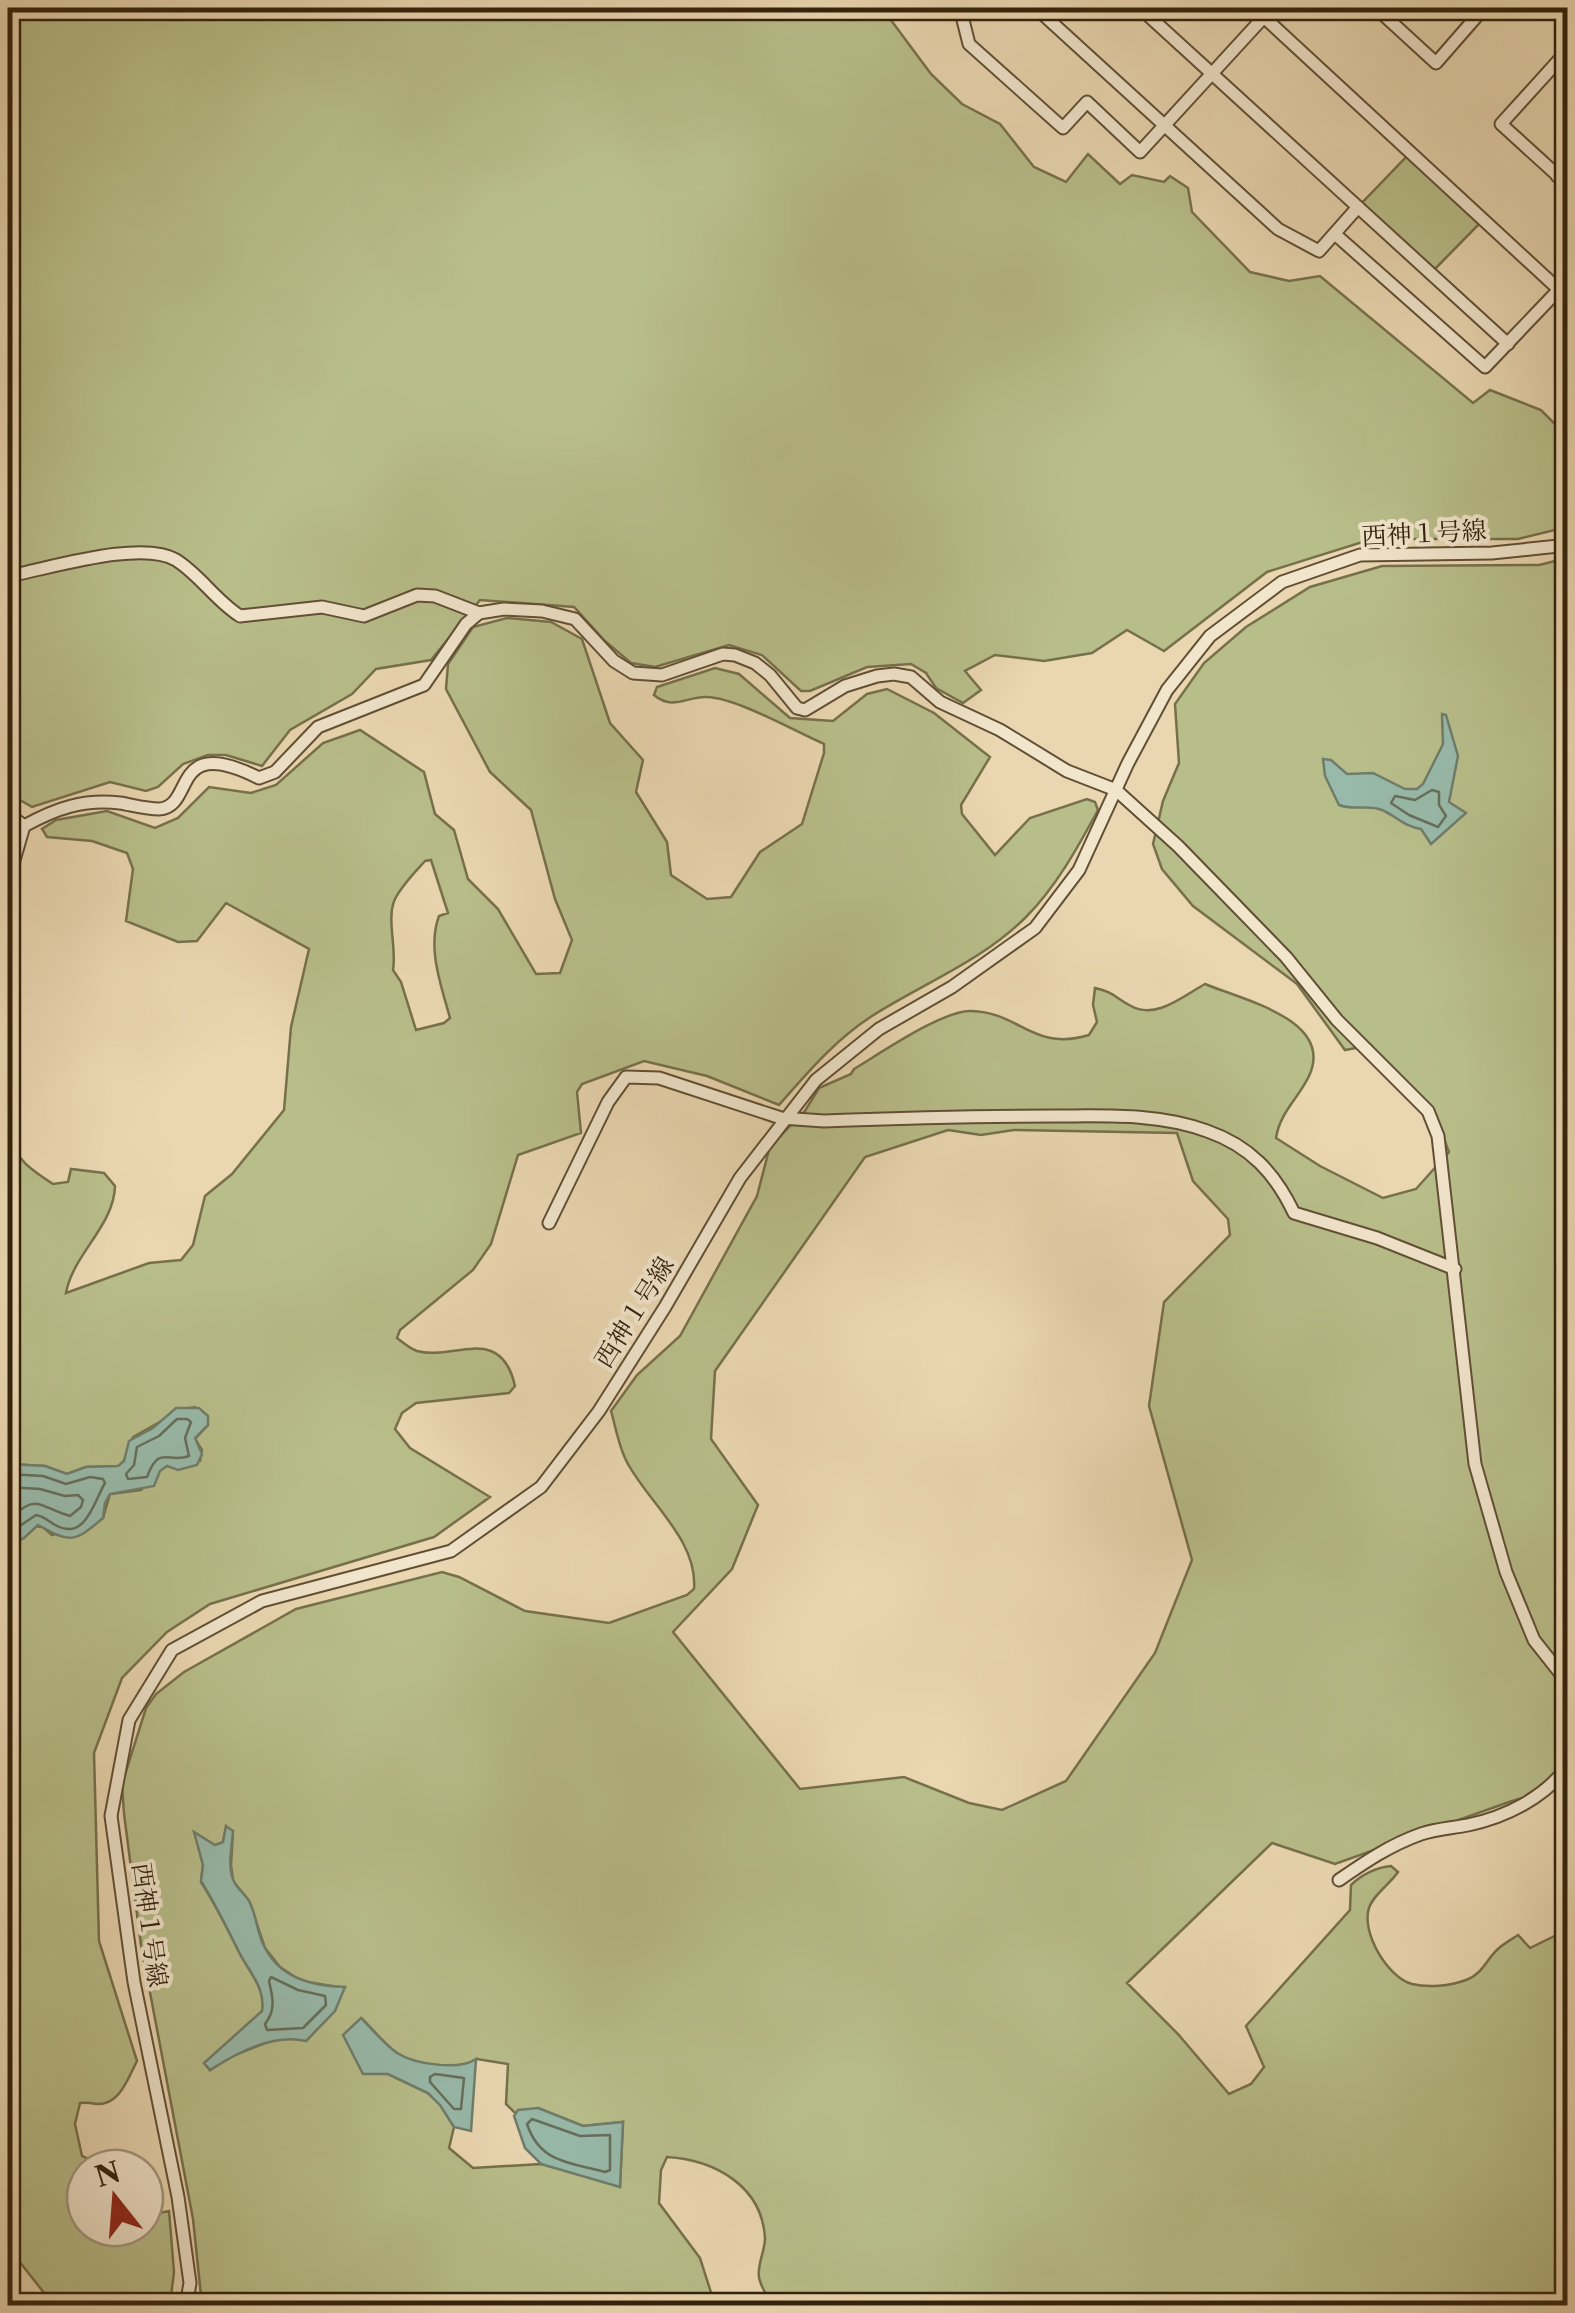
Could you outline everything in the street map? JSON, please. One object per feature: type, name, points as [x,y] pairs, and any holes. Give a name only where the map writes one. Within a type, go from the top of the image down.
[{"type":"street","points":[[960,8],[968,44],[1062,128],[1086,102],[1140,152],[1263,11],[1563,294]]},
{"type":"street","points":[[1036,8],[1278,229],[1319,251],[1358,207]]},
{"type":"street","points":[[1140,8],[1508,344]]},
{"type":"street","points":[[1378,8],[1436,63],[1484,8]]},
{"type":"street","points":[[1568,50],[1500,124],[1568,185]]},
{"type":"street","points":[[1557,176],[1568,164]]},
{"type":"street","points":[[1336,235],[1485,367],[1563,294],[1568,280]]},
{"type":"street","name":"西神１号線","points":[[186,2306],[190,2283],[178,2197],[134,1982],[112,1816],[129,1720],[172,1650],[262,1601],[450,1551],[541,1487],[599,1411],[666,1307],[740,1178],[816,1080],[879,1029],[952,987],[1035,928],[1079,870],[1167,690],[1210,636],[1282,582],[1360,555],[1492,553],[1568,545]]},
{"type":"street","points":[[8,576],[92,558],[164,554],[180,562],[204,588],[240,616],[322,607],[364,616],[417,595],[435,596],[479,612],[504,609],[569,616],[614,661],[633,673],[652,676],[723,654],[736,655],[756,663],[796,708],[805,710],[845,686],[877,676],[911,677],[940,702],[1000,730],[1068,771],[1116,790],[1254,923],[1308,981],[1336,1020],[1428,1111],[1438,1136],[1466,1406],[1480,1485],[1506,1572],[1534,1640],[1568,1683]]},
{"type":"street","points":[[8,881],[24,826],[70,804],[97,800],[160,809],[172,804],[198,767],[215,762],[235,766],[259,778],[275,772],[318,728],[424,686],[466,624],[479,612]]},
{"type":"street","points":[[8,814],[24,826]]},
{"type":"street","points":[[549,1223],[608,1102],[626,1077],[659,1078],[786,1118],[824,1121],[1106,1115],[1179,1122],[1210,1132],[1263,1163],[1281,1186],[1294,1213],[1377,1238],[1454,1269]]},
{"type":"street","points":[[1339,1880],[1383,1850],[1425,1832],[1473,1824],[1514,1809],[1544,1792],[1568,1766]]},
{"type":"green space","points":[[8,8],[882,8],[931,74],[962,104],[1000,124],[1034,167],[1066,182],[1088,154],[1120,184],[1132,175],[1164,182],[1170,176],[1188,188],[1192,212],[1250,272],[1289,281],[1320,276],[1473,403],[1490,390],[1541,410],[1567,436],[1567,527],[1518,539],[1372,539],[1267,572],[1164,651],[1127,630],[1092,653],[1044,661],[995,655],[965,671],[981,690],[963,703],[936,688],[926,673],[911,664],[867,667],[810,691],[801,691],[762,655],[729,645],[655,667],[631,663],[574,607],[480,600],[431,660],[376,669],[352,694],[290,730],[262,766],[226,755],[208,755],[183,764],[158,787],[146,791],[110,782],[32,807],[8,793]]},
{"type":"green space","points":[[1410,153],[1483,220],[1431,273],[1358,207]]},
{"type":"green space","points":[[1567,558],[1567,1785],[1335,1864],[1272,1843],[1127,1983],[1178,2034],[1229,2094],[1251,2084],[1264,2067],[1246,2026],[1350,1910],[1351,1885],[1370,1872],[1391,1866],[1398,1872],[1371,1903],[1369,1929],[1385,1963],[1412,1984],[1439,1986],[1466,1980],[1518,1935],[1530,1948],[1567,1930],[1567,2305],[772,2305],[759,2277],[765,2238],[755,2204],[745,2190],[718,2170],[667,2157],[661,2170],[659,2203],[700,2258],[715,2305],[202,2305],[193,2219],[141,1945],[124,1814],[122,1784],[146,1708],[156,1694],[184,1672],[296,1609],[442,1572],[525,1611],[609,1623],[694,1589],[693,1571],[681,1539],[628,1464],[611,1411],[637,1375],[680,1336],[757,1196],[770,1146],[805,1111],[819,1088],[851,1074],[896,1043],[945,1017],[971,1011],[988,1013],[1040,1035],[1070,1039],[1089,1035],[1097,1022],[1095,988],[1140,1010],[1150,1010],[1169,1005],[1205,984],[1281,1015],[1298,1026],[1309,1040],[1314,1057],[1309,1076],[1285,1113],[1276,1138],[1383,1198],[1416,1189],[1449,1152],[1436,1119],[1371,1045],[1345,1050],[1297,984],[1193,906],[1162,869],[1153,844],[1163,801],[1179,763],[1175,704],[1204,663],[1246,627],[1310,587],[1382,566],[1539,565]],"holes":[[[948,1130],[981,1135],[1014,1130],[1177,1133],[1193,1181],[1228,1219],[1230,1235],[1164,1302],[1149,1406],[1192,1560],[1155,1653],[1066,1781],[1002,1810],[969,1803],[904,1777],[800,1789],[673,1632],[732,1569],[758,1505],[711,1439],[715,1371],[865,1157]],[[226,1827],[233,1831],[233,1881],[249,1901],[265,1948],[280,1967],[301,1981],[344,1988],[290,2037],[232,2056],[210,2070],[205,2063],[263,2011],[259,1987],[201,1882],[203,1865],[195,1833],[215,1846],[223,1842]],[[361,2018],[392,2049],[414,2061],[448,2066],[477,2059],[508,2064],[506,2104],[515,2113],[538,2108],[583,2126],[623,2122],[620,2186],[541,2164],[473,2168],[449,2148],[454,2127],[440,2104],[428,2093],[388,2074]]]},
{"type":"green space","points":[[507,618],[551,622],[582,639],[610,723],[643,760],[636,792],[667,842],[671,875],[707,899],[731,897],[760,852],[802,824],[824,753],[824,744],[734,703],[707,697],[667,702],[654,695],[657,687],[715,668],[739,674],[790,718],[833,721],[867,694],[887,689],[934,713],[990,757],[961,805],[962,814],[995,855],[1030,818],[1087,799],[1095,802],[1098,810],[1057,880],[1009,933],[859,1025],[822,1057],[779,1105],[707,1076],[644,1061],[582,1084],[577,1092],[581,1133],[518,1155],[491,1244],[473,1270],[400,1330],[397,1338],[417,1351],[431,1353],[487,1350],[499,1355],[508,1367],[515,1386],[509,1393],[416,1403],[402,1413],[395,1429],[410,1448],[490,1497],[434,1537],[210,1604],[167,1632],[122,1678],[94,1753],[99,1941],[137,2061],[112,2100],[80,2103],[75,2124],[80,2148],[65,2148],[65,2248],[165,2248],[165,2212],[169,2211],[174,2272],[170,2305],[52,2303],[8,2247],[8,1545],[24,1538],[33,1526],[43,1527],[52,1535],[103,1518],[110,1494],[141,1490],[162,1467],[200,1461],[202,1450],[195,1439],[208,1425],[195,1407],[183,1409],[133,1437],[119,1466],[86,1467],[67,1474],[45,1466],[8,1464],[8,1133],[25,1163],[53,1184],[68,1182],[71,1169],[104,1173],[115,1186],[108,1214],[76,1265],[66,1293],[149,1263],[181,1260],[193,1245],[205,1196],[232,1174],[284,1110],[291,1027],[309,949],[226,903],[197,941],[178,942],[126,921],[133,869],[127,853],[92,841],[47,837],[42,829],[56,820],[107,811],[155,828],[178,818],[209,787],[251,793],[276,785],[323,743],[360,730],[424,772],[435,814],[454,830],[468,879],[498,909],[536,974],[560,973],[572,940],[555,899],[531,810],[490,772],[446,689],[448,664],[473,627]],"holes":[[[431,860],[448,913],[439,916],[434,941],[450,1018],[416,1030],[401,982],[393,970],[391,915],[398,894],[425,861]]]},
{"type":"water","points":[[1442,714],[1446,715],[1458,756],[1449,802],[1466,813],[1431,844],[1421,829],[1382,810],[1339,805],[1325,776],[1323,759],[1331,760],[1347,774],[1373,773],[1405,789],[1417,789],[1443,744]]},
{"type":"water","points":[[176,1408],[199,1408],[208,1416],[208,1425],[195,1438],[202,1454],[197,1465],[178,1470],[167,1466],[160,1471],[154,1486],[110,1494],[103,1518],[78,1536],[65,1537],[38,1525],[24,1538],[8,1545],[8,1464],[45,1466],[67,1474],[86,1467],[118,1466],[124,1461],[129,1441],[153,1428]]},
{"type":"water","points":[[226,1826],[233,1831],[233,1879],[250,1903],[262,1943],[272,1959],[299,1979],[345,1987],[335,2011],[306,2041],[268,2042],[210,2070],[204,2063],[262,2011],[263,2003],[256,1980],[201,1881],[203,1865],[194,1832],[215,1845],[223,1842]]},
{"type":"water","points":[[361,2018],[405,2057],[448,2065],[476,2059],[471,2131],[454,2127],[428,2093],[388,2074],[363,2074],[343,2035]]},
{"type":"water","points":[[538,2108],[583,2126],[623,2122],[620,2187],[541,2164],[525,2148],[514,2116],[518,2110]]}]
